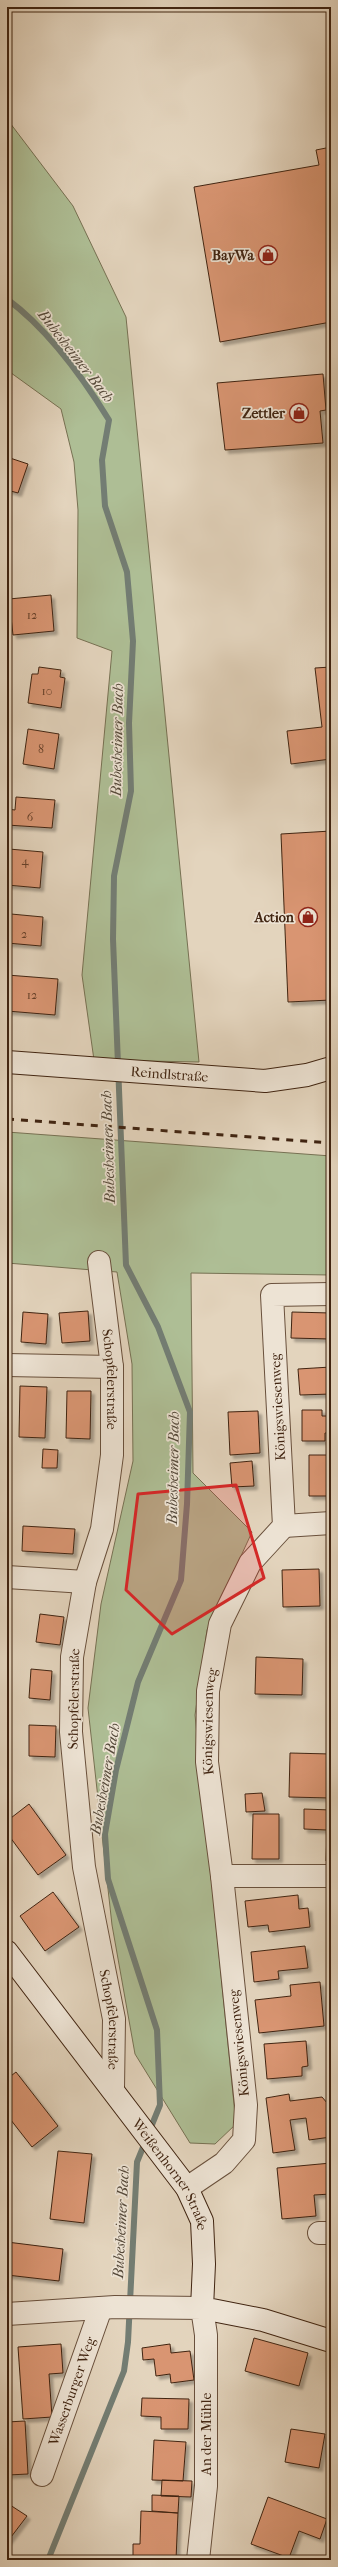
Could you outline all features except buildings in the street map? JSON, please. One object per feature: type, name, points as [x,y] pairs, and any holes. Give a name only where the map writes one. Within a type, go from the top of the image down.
[{"type":"street","name":"Reindlstraße","points":[[7,1062],[144,1070],[265,1081],[307,1075],[331,1068]]},
{"type":"street","name":"Schopfelerstraße","points":[[100,1262],[112,1367],[112,1455],[102,1529],[85,1582],[72,1656],[71,1732],[84,1868],[114,2019],[113,2089]]},
{"type":"street","name":"Königswiesenweg","points":[[187,2188],[224,2163],[244,2140],[246,2105],[222,1876],[207,1762],[208,1691],[220,1624],[250,1563],[284,1526],[272,1294],[331,1294]]},
{"type":"street","points":[[7,1365],[112,1367]]},
{"type":"street","points":[[284,1526],[331,1523]]},
{"type":"street","points":[[7,1577],[85,1582]]},
{"type":"street","points":[[222,1876],[331,1876]]},
{"type":"street","name":"Weißenhorner Straße","points":[[7,1952],[134,2116],[158,2151],[187,2188],[202,2221],[204,2264],[202,2308]]},
{"type":"street","points":[[7,2314],[108,2307],[154,2306],[202,2308],[263,2320],[331,2341]]},
{"type":"street","name":"Wasserburger Weg","points":[[42,2475],[108,2307]]},
{"type":"street","name":"An der Mühle","points":[[198,2560],[206,2486],[206,2334],[202,2308]]},
{"type":"highlighted area","points":[[236,1485],[264,1578],[172,1634],[126,1590],[138,1494]]},
{"type":"green space","points":[[7,119],[73,206],[126,317],[199,1062],[94,1060],[82,975],[112,651],[77,638],[78,510],[74,462],[61,409],[7,370]]},
{"type":"green space","points":[[7,1132],[331,1156],[331,1275],[191,1273],[193,1473],[252,1532],[207,1630],[195,1715],[236,2124],[215,2144],[190,2143],[135,2054],[112,1925],[88,1708],[101,1604],[133,1461],[132,1364],[117,1272],[7,1263]]},
{"type":"waterway","name":"Bubesheimer Bach","points":[[7,299],[22,311],[51,339],[88,387],[109,420],[102,460],[105,506],[127,572],[133,641],[129,723],[131,791],[114,876],[113,939],[126,1265],[158,1327],[190,1412],[187,1504],[181,1580],[138,1682],[116,1770],[105,1834],[108,1879],[157,2030],[160,2105],[149,2132]]},
{"type":"waterway","name":"Bubesheimer Bach","points":[[48,2560],[124,2371],[128,2342],[137,2162],[146,2140]]},
{"type":"railway","points":[[7,1119],[331,1143]]},
{"type":"place","name":"BayWa","points":[[268,255]]},
{"type":"place","name":"Zettler","points":[[299,413]]},
{"type":"place","name":"Action","points":[[308,917]]}]
